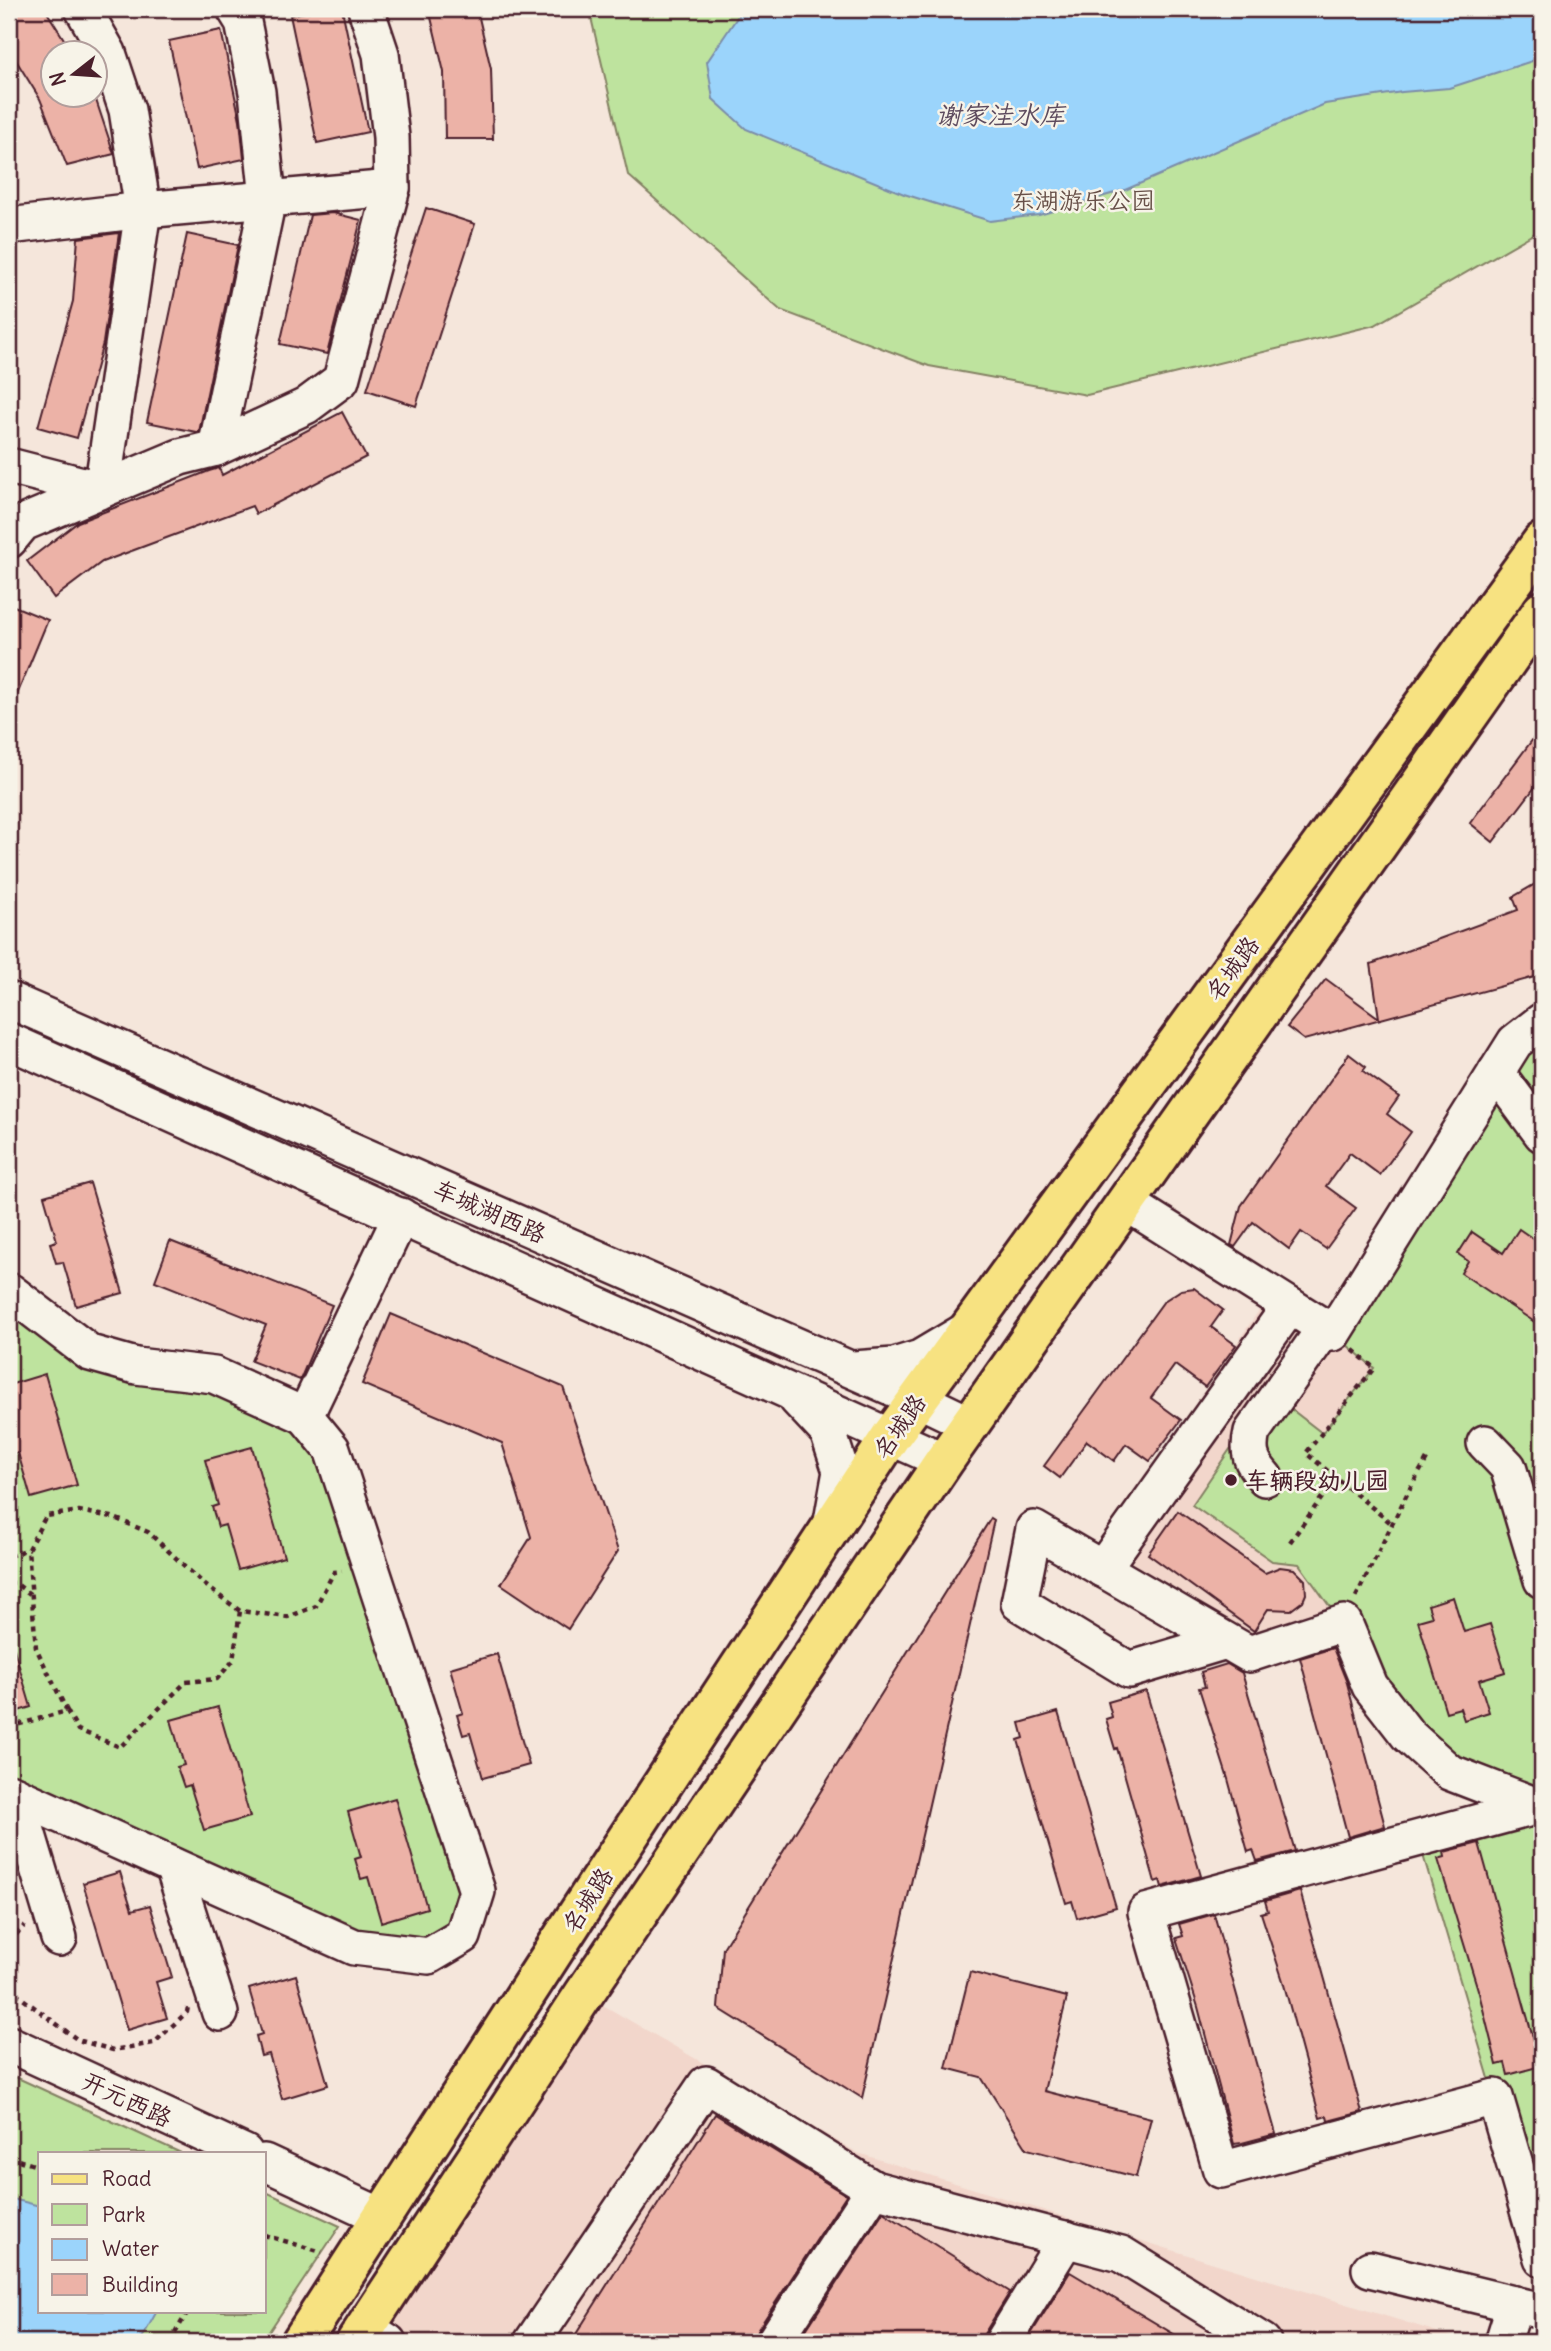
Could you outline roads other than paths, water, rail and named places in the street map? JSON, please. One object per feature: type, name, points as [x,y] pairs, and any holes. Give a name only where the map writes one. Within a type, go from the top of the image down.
[{"type":"main road","name":"名城路","points":[[302,2342],[891,1436],[1542,542]]},
{"type":"main road","name":"名城路","points":[[370,2337],[584,1994],[944,1461],[1542,611]]},
{"type":"street","points":[[83,9],[108,53],[127,110],[144,210],[102,490]]},
{"type":"street","points":[[216,448],[268,199],[257,92],[243,22],[234,9]]},
{"type":"street","points":[[9,540],[23,523],[180,457],[216,448],[306,406],[341,380],[391,188],[391,137],[381,54],[366,9]]},
{"type":"street","points":[[9,226],[144,210],[391,188]]},
{"type":"street","points":[[9,466],[102,490]]},
{"type":"street","name":"车城湖西路","points":[[9,1000],[970,1423]]},
{"type":"street","points":[[1265,1478],[1253,1464],[1249,1445],[1252,1432],[1329,1331],[1515,1042],[1542,1021]]},
{"type":"street","name":"车城湖西路","points":[[9,1041],[944,1461]]},
{"type":"street","points":[[1496,1072],[1542,1134]]},
{"type":"street","points":[[1125,1202],[1329,1331]]},
{"type":"street","points":[[305,1416],[401,1216]]},
{"type":"street","points":[[9,1291],[90,1353],[136,1366],[214,1375],[305,1416],[331,1449],[477,1891],[463,1936],[429,1956],[354,1947],[12,1793]]},
{"type":"street","points":[[1102,1569],[1290,1306]]},
{"type":"street","points":[[851,1369],[894,1366],[920,1358],[970,1328]]},
{"type":"street","points":[[788,1389],[828,1432],[841,1471],[831,1527]]},
{"type":"street","points":[[1485,1443],[1508,1467],[1542,1580]]},
{"type":"street","points":[[1226,1641],[1129,1670],[1019,1602],[1034,1529],[1249,1654],[1344,1623],[1370,1686],[1408,1735],[1450,1772],[1540,1805]]},
{"type":"street","points":[[12,1793],[59,1938]]},
{"type":"street","points":[[1540,1805],[1146,1912],[1221,2170],[1494,2097],[1542,2258]]},
{"type":"street","points":[[173,1866],[220,2013]]},
{"type":"street","name":"开元西路","points":[[9,2044],[244,2152]]},
{"type":"street","points":[[532,2342],[706,2084],[874,2189],[1121,2254],[1263,2342]]},
{"type":"street","points":[[266,2163],[383,2217]]},
{"type":"street","points":[[774,2342],[874,2189]]},
{"type":"street","points":[[1003,2342],[1066,2239]]},
{"type":"street","points":[[1370,2269],[1528,2308],[1503,2342]]},
{"type":"water","name":"谢家洼水库","points":[[738,9],[1542,9],[1542,54],[1532,61],[1449,88],[1325,104],[1125,190],[1039,215],[990,221],[904,194],[746,129],[713,99],[707,62],[738,16]]},
{"type":"water","points":[[9,2198],[38,2205],[38,2312],[156,2312],[140,2342],[9,2342]]},
{"type":"place","name":"车辆段幼儿园","points":[[1231,1480]]},
{"type":"park label","name":"东湖游乐公园","points":[[1083,200]]}]
